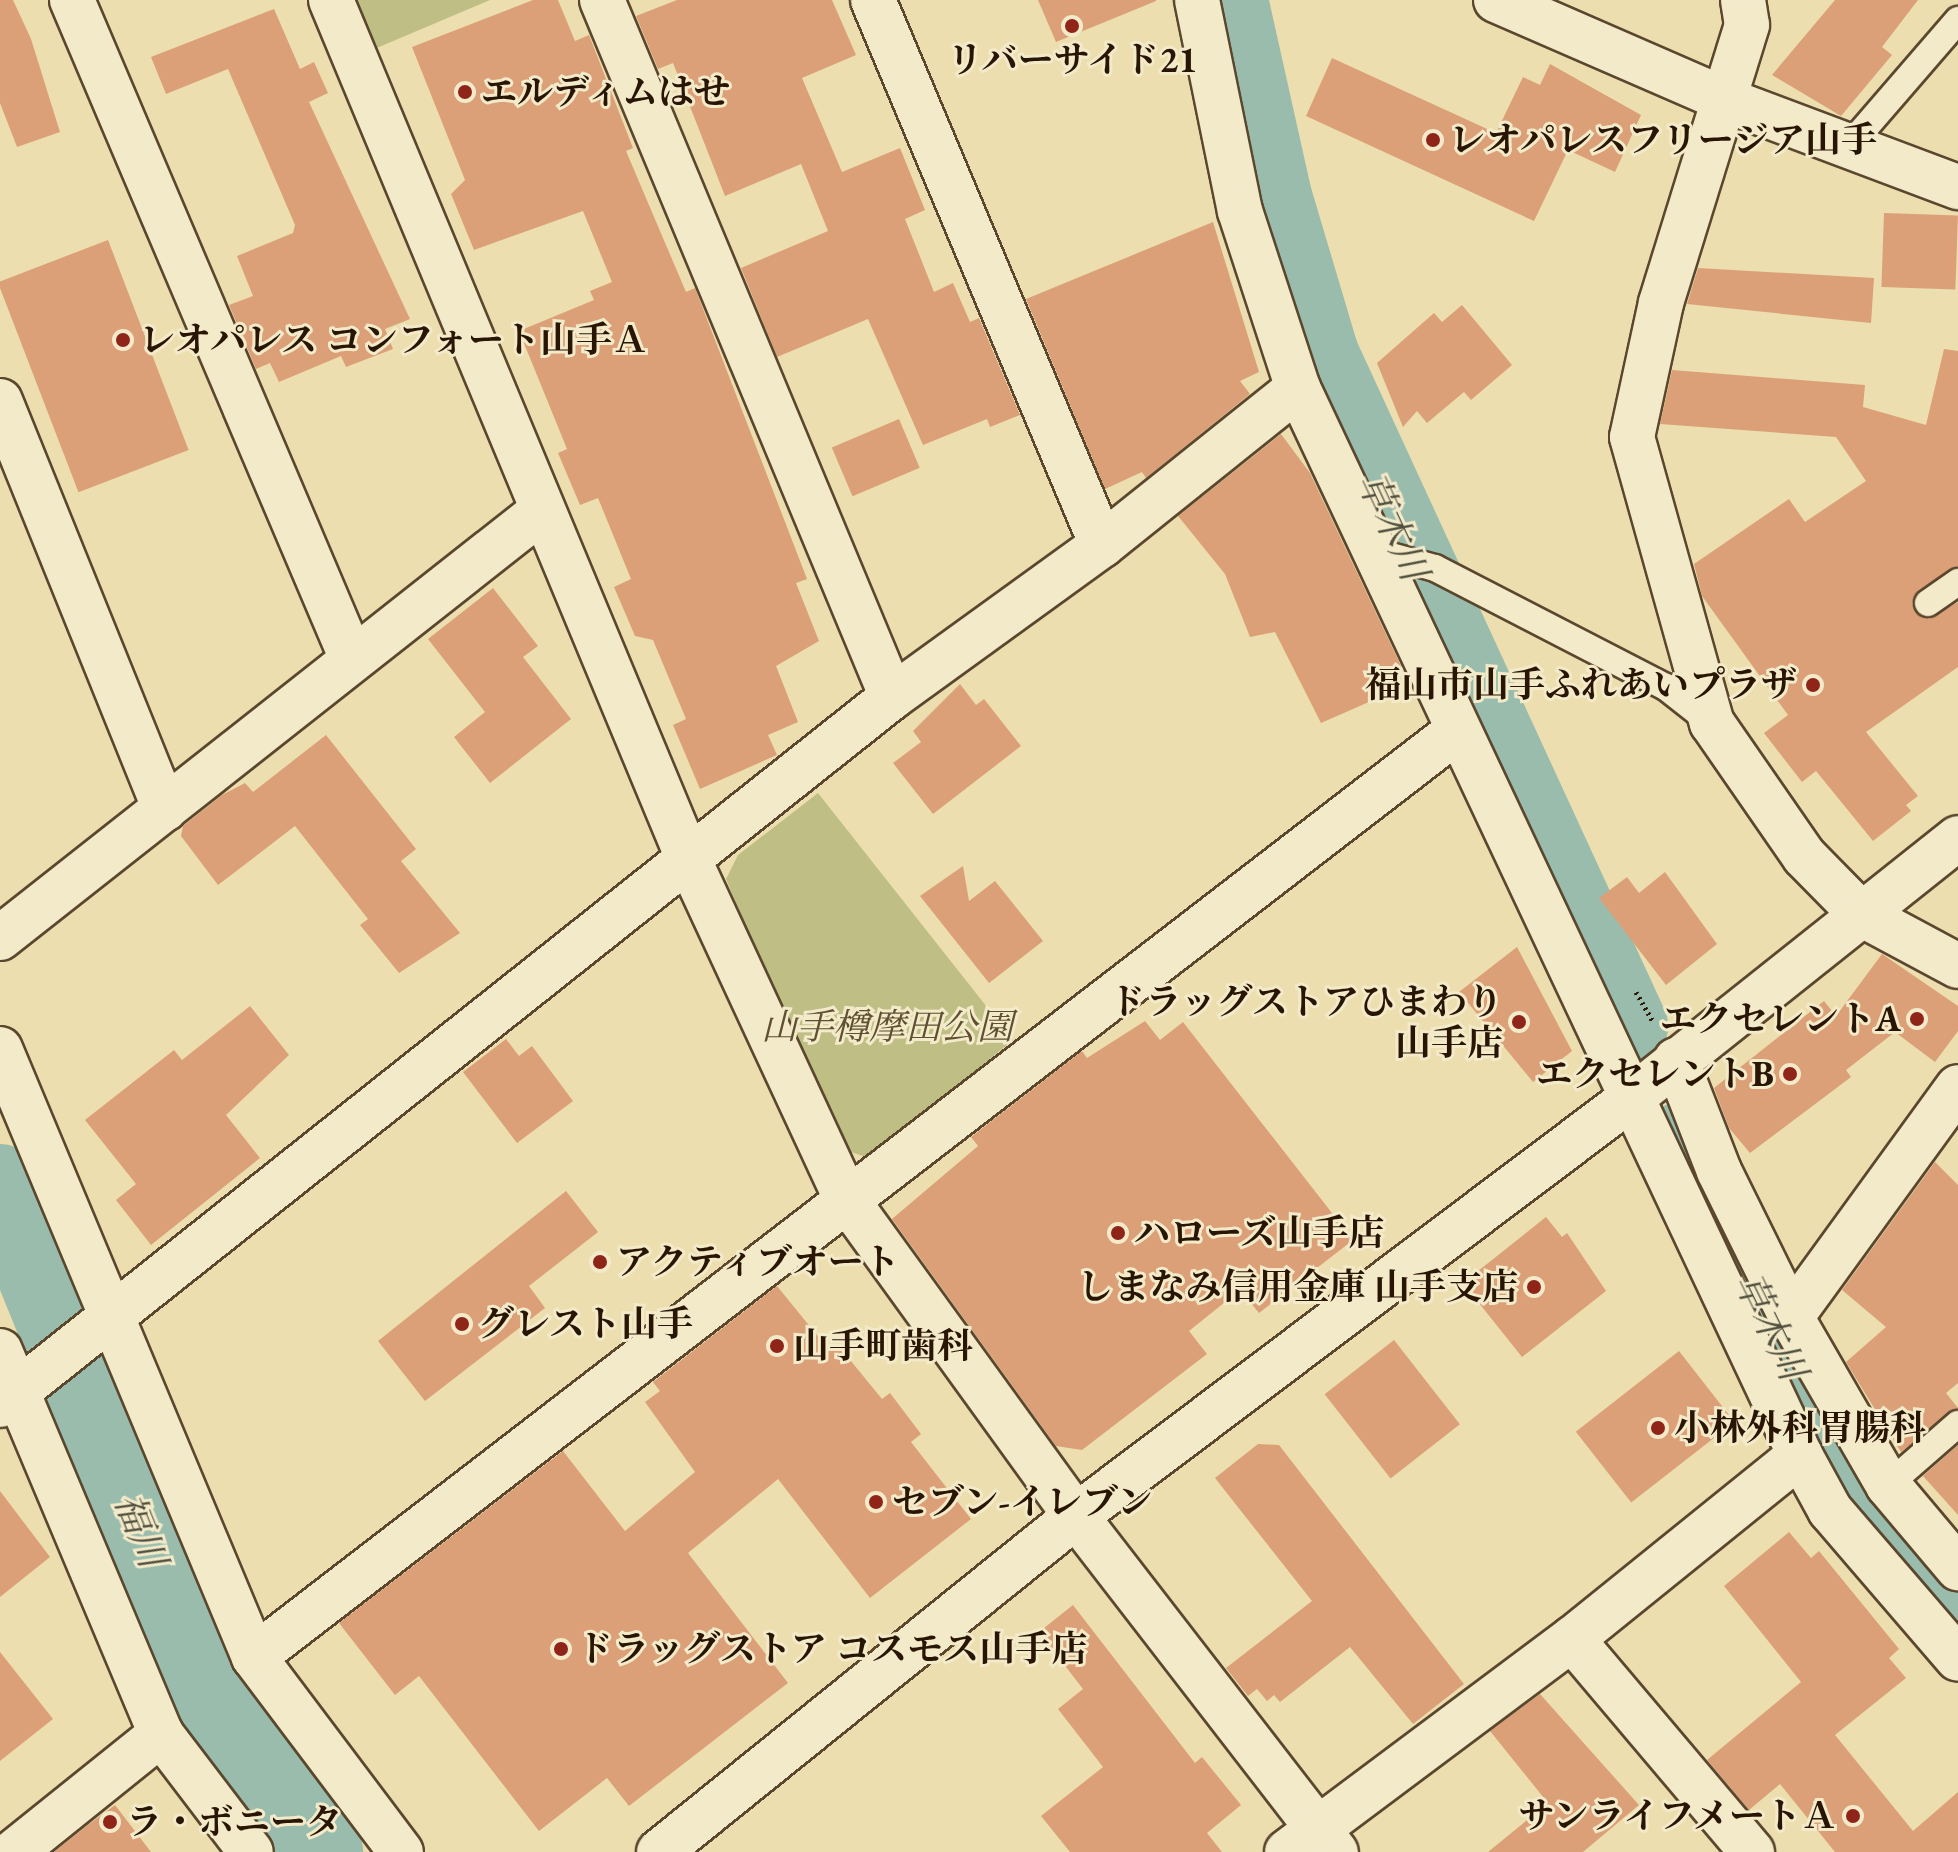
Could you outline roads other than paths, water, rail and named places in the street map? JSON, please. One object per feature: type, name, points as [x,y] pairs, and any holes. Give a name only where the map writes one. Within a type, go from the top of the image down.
[{"type":"street","points":[[72,0],[352,659]]},
{"type":"street","points":[[331,0],[688,858],[847,1200],[1313,1844],[1800,1455]]},
{"type":"street","points":[[602,0],[892,697]]},
{"type":"street","points":[[873,0],[1102,545]]},
{"type":"street","points":[[1197,0],[1240,211],[1298,388],[1386,555],[1457,731],[1800,1455],[1830,1510],[1958,1659]]},
{"type":"street","points":[[1496,0],[1726,100],[1851,144],[1958,187]]},
{"type":"street","points":[[1743,0],[1747,25],[1661,303],[1632,437],[1712,723],[1804,856],[1861,914],[1958,966]]},
{"type":"street","points":[[9,1398],[892,697],[1102,545],[1298,388]]},
{"type":"street","points":[[0,401],[165,809]]},
{"type":"street","points":[[0,938],[543,510]]},
{"type":"street","points":[[254,1657],[1457,731]]},
{"type":"street","points":[[659,1852],[1076,1516],[1630,1099],[1958,838]]},
{"type":"street","points":[[0,1049],[254,1657],[401,1852]]},
{"type":"street","points":[[1676,1060],[1719,1171],[1791,1317],[1888,1485],[1958,1568]]},
{"type":"street","points":[[1791,1317],[1958,1087]]},
{"type":"street","points":[[0,1351],[9,1398],[161,1734],[251,1852]]},
{"type":"street","points":[[1572,1639],[1752,1852]]},
{"type":"street","points":[[14,1852],[161,1734]]},
{"type":"lane","points":[[1851,144],[1958,20]]},
{"type":"lane","points":[[1386,555],[1422,564],[1666,687],[1712,723]]},
{"type":"lane","points":[[1928,603],[1958,582]]},
{"type":"lane","points":[[1888,1485],[1958,1424]]},
{"type":"waterway","name":"草木川","points":[[1228,0],[1272,197],[1319,355],[1628,1026]]},
{"type":"waterway","name":"草木川","points":[[1683,1141],[1798,1385],[1863,1493],[1958,1618]]},
{"type":"waterway","name":"福川","points":[[0,1184],[216,1714],[323,1852]]},
{"type":"place","name":"リバーサイド21","points":[[1072,26]]},
{"type":"place","name":"エルディムはせ","points":[[465,92]]},
{"type":"place","name":"レオパレスフリージア山手","points":[[1433,140]]},
{"type":"place","name":"レオパレス コンフォート山手Ａ","points":[[123,340]]},
{"type":"place","name":"福山市山手ふれあいプラザ","points":[[1813,685]]},
{"type":"place","name":"エクセレントA","points":[[1917,1019]]},
{"type":"place","name":"ドラッグストアひまわり 山手店","points":[[1519,1022]]},
{"type":"place","name":"エクセレントB","points":[[1790,1074]]},
{"type":"place","name":"ハローズ山手店","points":[[1118,1233]]},
{"type":"place","name":"アクティブオート","points":[[600,1262]]},
{"type":"place","name":"しまなみ信用金庫 山手支店","points":[[1534,1287]]},
{"type":"place","name":"グレスト山手","points":[[462,1324]]},
{"type":"place","name":"山手町歯科","points":[[777,1346]]},
{"type":"place","name":"小林外科胃腸科","points":[[1658,1428]]},
{"type":"place","name":"セブン-イレブン","points":[[876,1502]]},
{"type":"place","name":"ドラッグストア コスモス山手店","points":[[561,1649]]},
{"type":"place","name":"サンライフメートＡ","points":[[1853,1816]]},
{"type":"place","name":"ラ・ボニータ","points":[[110,1822]]},
{"type":"park label","name":"山手樽摩田公園","points":[[887,1027]]}]
